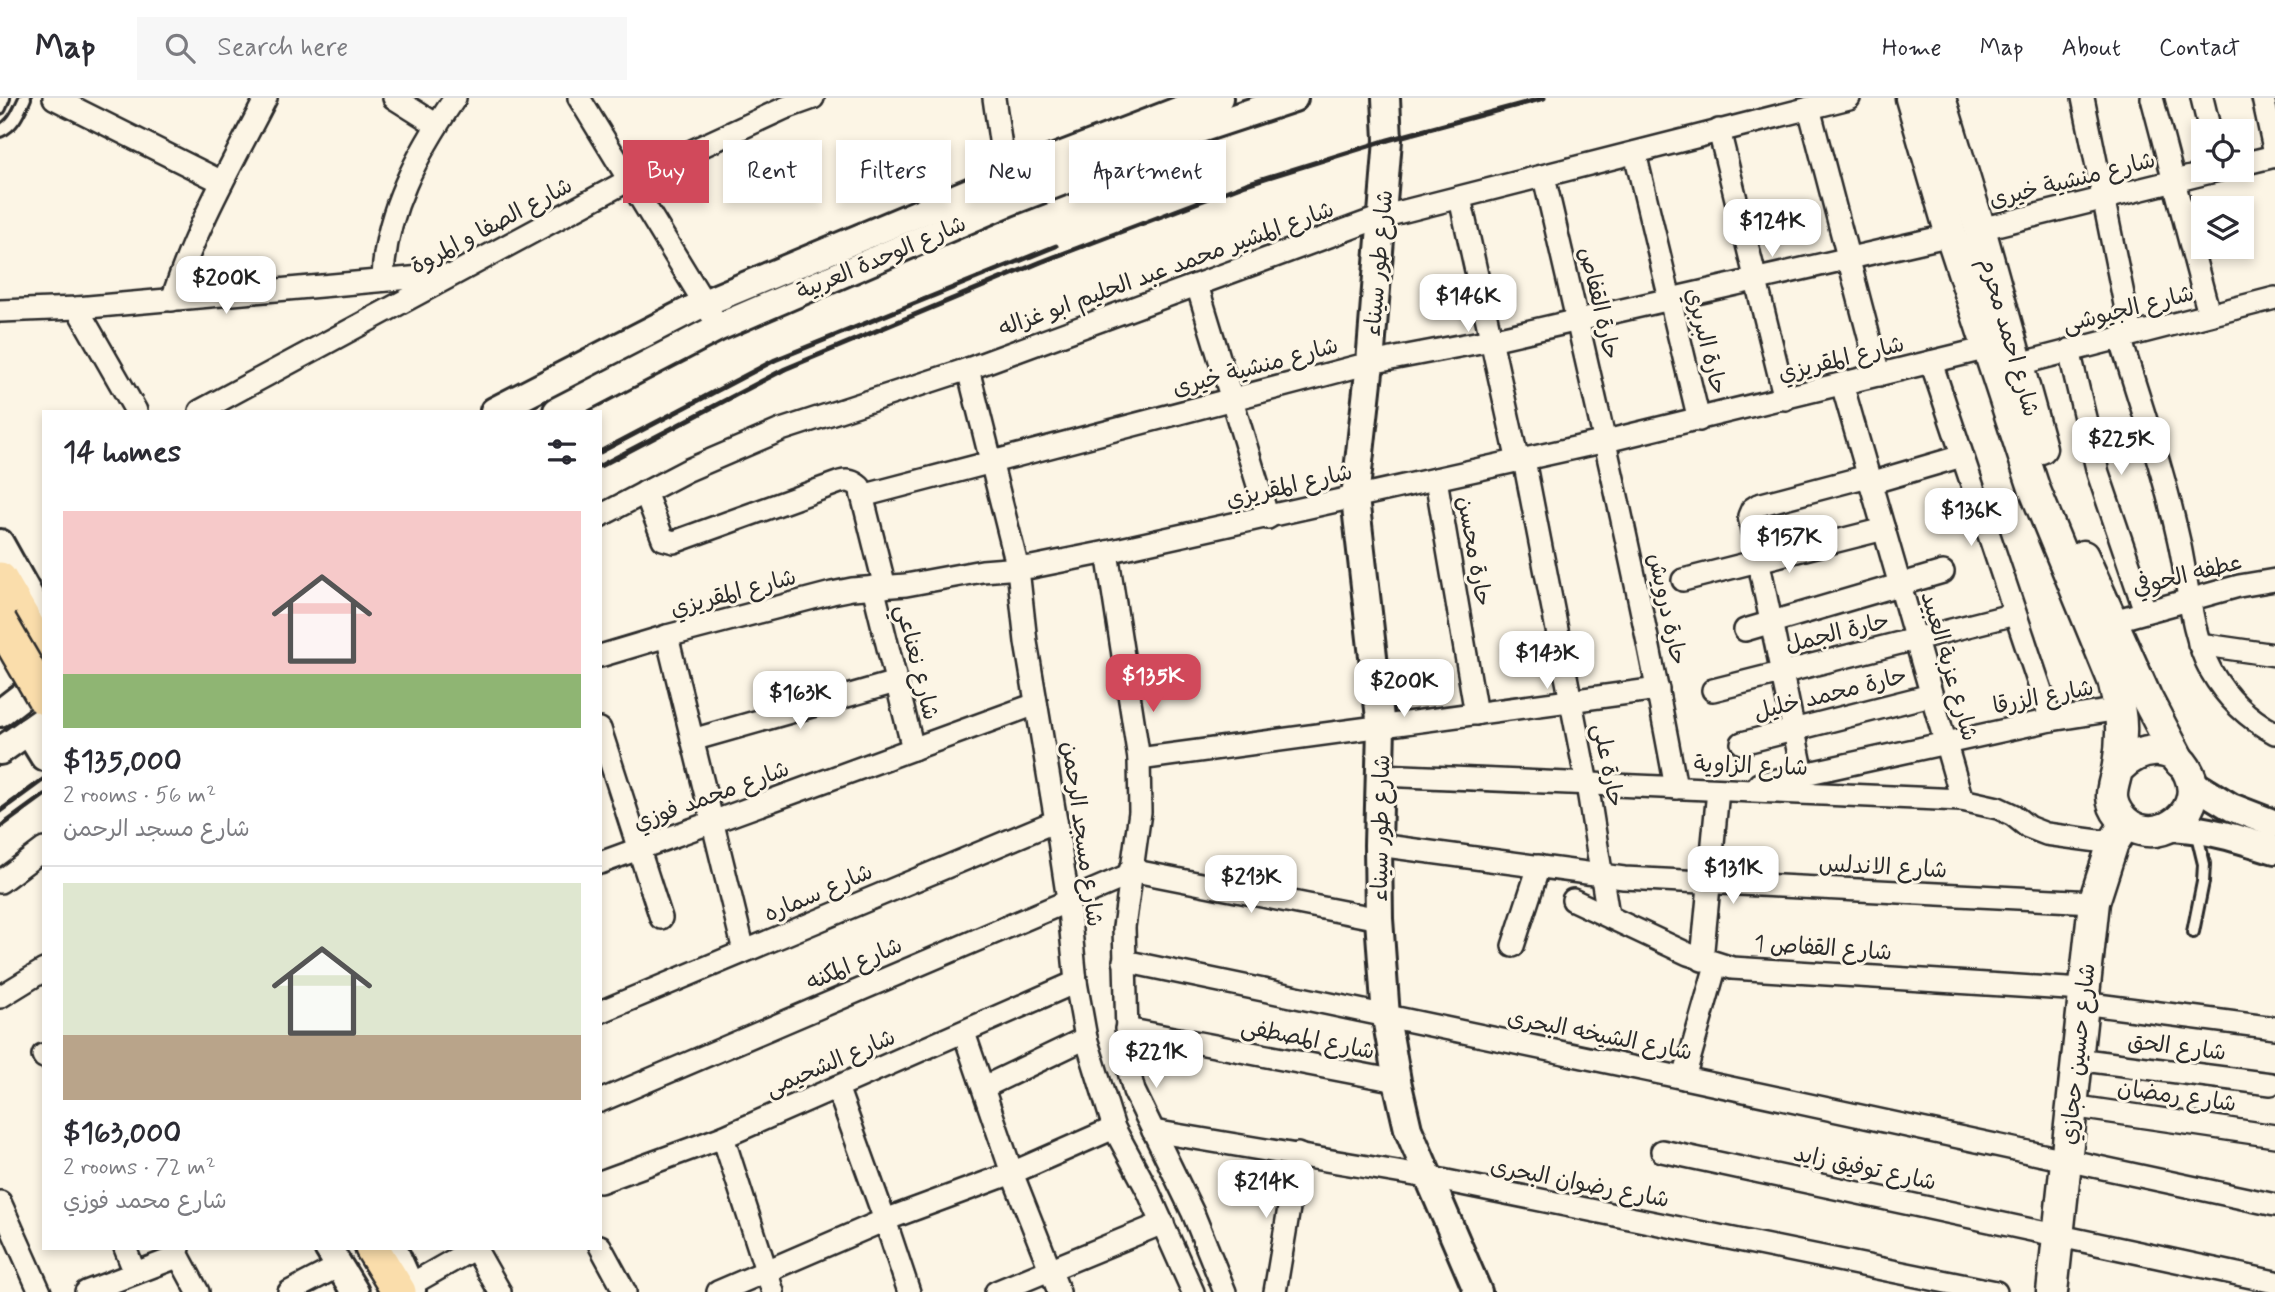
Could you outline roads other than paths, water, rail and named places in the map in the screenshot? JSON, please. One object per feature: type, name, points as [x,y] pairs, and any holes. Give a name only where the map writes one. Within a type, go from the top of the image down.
[{"type":"main road","name":"شارع احمد محرم","points":[[1912,98],[1951,235],[2000,361],[2039,441],[2067,521],[2146,697],[2186,773]]},
{"type":"main road","name":"شارع احمد محرم","points":[[1940,98],[1980,229],[2000,361],[2034,488],[2113,680],[2120,709],[2121,749],[2118,769]]},
{"type":"main road","points":[[0,579],[42,652]]},
{"type":"main road","points":[[0,622],[42,695]]},
{"type":"main road","points":[[2155,750],[2169,753],[2186,773],[2193,794],[2183,828],[2119,833],[2118,814],[2111,791],[2118,769],[2128,758],[2140,752],[2155,750]]},
{"type":"main road","name":"شارع حسين حجازي","points":[[2052,1292],[2094,902],[2119,833]]},
{"type":"main road","points":[[362,1264],[407,1290]]},
{"type":"street","points":[[54,98],[222,182]]},
{"type":"street","points":[[172,300],[184,261],[200,224],[266,98]]},
{"type":"street","points":[[394,98],[437,125]]},
{"type":"street","points":[[383,281],[384,251],[391,221],[437,125],[455,98]]},
{"type":"street","points":[[579,98],[623,170]]},
{"type":"street","name":"شارع الصفا و المروة","points":[[709,143],[813,98]]},
{"type":"street","points":[[993,98],[999,140]]},
{"type":"street","name":"شارع الوحدة العربية","points":[[1055,169],[1219,98]]},
{"type":"street","name":"شارع الوحدة العربية","points":[[1183,114],[1294,98]]},
{"type":"street","name":"شارع طور سيناء","points":[[1386,98],[1388,140],[1370,363],[1355,498],[1381,727],[1379,919],[1386,1017],[1397,1082],[1409,1129],[1427,1178],[1478,1292]]},
{"type":"street","name":"شارع المشير محمد عبد الحليم ابو غزاله","points":[[602,515],[722,454],[781,430],[968,369],[1381,217],[1849,98]]},
{"type":"street","points":[[2083,98],[2126,335],[2173,516],[2199,644],[2224,692],[2242,712],[2275,733]]},
{"type":"street","points":[[2152,98],[2209,314]]},
{"type":"street","points":[[2202,98],[2207,119]]},
{"type":"street","points":[[2254,160],[2275,154],[2263,98]]},
{"type":"street","points":[[1809,108],[1879,375]]},
{"type":"street","points":[[1719,130],[1785,398]]},
{"type":"street","name":"حارة البربري","points":[[1635,153],[1699,420]]},
{"type":"street","name":"حارة القفاص","points":[[1544,177],[1606,441]]},
{"type":"street","name":"شارع منشية خيرى","points":[[1980,229],[2191,177]]},
{"type":"street","name":"شارع الصفا و المروة","points":[[202,410],[623,183]]},
{"type":"street","name":"حارة على","points":[[1460,198],[1521,461],[1587,784],[1608,915]]},
{"type":"street","points":[[643,203],[719,327]]},
{"type":"street","name":"شارع الوحدة العربية","points":[[496,410],[704,303],[970,203]]},
{"type":"street","name":"شارع الوحدة العربية","points":[[559,410],[719,327],[978,203]]},
{"type":"street","name":"شارع منشية خيرى","points":[[862,496],[1370,363],[1491,340],[1951,235]]},
{"type":"street","points":[[0,312],[77,308],[454,274]]},
{"type":"street","points":[[1197,285],[1268,517]]},
{"type":"street","name":"شارع الجيوشى","points":[[2000,361],[2070,350],[2275,298]]},
{"type":"street","points":[[77,308],[135,410]]},
{"type":"street","points":[[2070,350],[2098,473],[2145,611]]},
{"type":"street","name":"شارع المقريزي","points":[[602,655],[832,593],[982,571],[1018,569],[1107,552],[1699,420],[1931,362],[2000,361]]},
{"type":"street","points":[[1931,362],[2051,720]]},
{"type":"street","name":"شارع مسجد الرحمن","points":[[968,369],[1018,569],[1022,619],[1056,821],[1068,900],[1076,982],[1086,1038],[1115,1128],[1138,1169],[1193,1292]]},
{"type":"street","name":"شارع عزبة العبيد","points":[[1842,384],[1962,800]]},
{"type":"street","name":"حارة درويش","points":[[1606,441],[1676,788]]},
{"type":"street","points":[[1803,774],[1748,516],[1758,505],[1962,456]]},
{"type":"street","name":"حارة محسن","points":[[1436,479],[1476,714]]},
{"type":"street","points":[[645,492],[663,539],[668,542],[847,480],[860,487],[862,496]]},
{"type":"street","name":"شارع نعناعي","points":[[862,496],[896,682],[913,749]]},
{"type":"street","points":[[1684,580],[1884,529]]},
{"type":"street","points":[[0,543],[42,618]]},
{"type":"street","name":"شارع مسجد الرحمن","points":[[1107,552],[1139,759],[1140,812],[1124,927],[1128,1068],[1134,1091],[1193,1213],[1225,1292]]},
{"type":"street","points":[[1745,630],[1943,572]]},
{"type":"street","name":"عطفه الحوفي","points":[[2113,621],[2239,586],[2275,580]]},
{"type":"street","name":"حارة الجمل","points":[[1713,690],[2015,614]]},
{"type":"street","points":[[667,636],[744,951]]},
{"type":"street","points":[[2199,644],[2275,655]]},
{"type":"street","points":[[4,700],[42,680]]},
{"type":"street","points":[[692,740],[896,682]]},
{"type":"street","points":[[1139,759],[1658,689]]},
{"type":"street","name":"حارة محمد خليل","points":[[1742,743],[1931,695]]},
{"type":"street","name":"شارع محمد فوزي","points":[[602,862],[1036,704]]},
{"type":"street","name":"شارع الزرقا","points":[[1724,790],[2051,720],[2120,709]]},
{"type":"street","points":[[0,751],[36,726],[42,749]]},
{"type":"street","points":[[602,735],[661,918]]},
{"type":"street","points":[[2186,773],[2231,807],[2275,824]]},
{"type":"street","name":"شارع الزاوية","points":[[1380,775],[1962,800],[1997,808],[2013,815],[2028,827],[2046,834],[2119,833]]},
{"type":"street","points":[[1684,1078],[1709,962],[1708,883],[1724,790]]},
{"type":"street","name":"شارع سماره","points":[[602,1011],[1056,821]]},
{"type":"street","points":[[2183,828],[2220,833],[2275,850]]},
{"type":"street","name":"شارع الاندلس","points":[[1378,845],[1603,876],[2094,902]]},
{"type":"street","points":[[0,882],[42,850]]},
{"type":"street","points":[[1513,946],[1539,866]]},
{"type":"street","points":[[1130,873],[1379,919]]},
{"type":"street","name":"شارع المكنه","points":[[602,1100],[1130,873]]},
{"type":"street","name":"شارع القفاص 1","points":[[1573,900],[1709,962],[1748,969],[2083,997],[2275,1028]]},
{"type":"street","name":"شارع الشيخه البحرى","points":[[1124,961],[2275,1205]]},
{"type":"street","points":[[0,997],[42,971]]},
{"type":"street","name":"شارع الشحيمى","points":[[602,1181],[723,1137],[1076,982]]},
{"type":"street","name":"شارع المصطفى","points":[[1126,1029],[1397,1082]]},
{"type":"street","points":[[964,1033],[1013,1173],[1059,1292]]},
{"type":"street","points":[[984,1087],[1086,1038]]},
{"type":"street","name":"شارع الحق","points":[[2076,1059],[2271,1084]]},
{"type":"street","points":[[837,1087],[909,1292]]},
{"type":"street","name":"شارع رمضان","points":[[2071,1106],[2275,1136]]},
{"type":"street","points":[[718,1292],[885,1220],[1013,1173],[1115,1128]]},
{"type":"street","name":"شارع رضوان البحرى","points":[[1153,1130],[1427,1178],[1996,1292]]},
{"type":"street","points":[[723,1137],[773,1292]]},
{"type":"street","name":"شارع توفيق زايد","points":[[1662,1151],[2275,1282]]},
{"type":"street","points":[[1275,1292],[1298,1154]]},
{"type":"street","points":[[0,1202],[40,1292]]},
{"type":"street","points":[[996,1292],[1163,1223]]},
{"type":"street","points":[[125,1250],[135,1273]]},
{"type":"street","points":[[86,1292],[172,1259],[178,1250]]},
{"type":"street","points":[[178,1250],[198,1292]]},
{"type":"street","points":[[407,1290],[472,1250]]},
{"type":"street","points":[[476,1250],[500,1292]]},
{"type":"street","points":[[602,1250],[625,1292]]},
{"type":"street","points":[[289,1292],[362,1264]]},
{"type":"lane","points":[[0,108],[5,98]]},
{"type":"lane","points":[[0,131],[7,128],[15,118],[25,98]]},
{"type":"lane","points":[[2183,828],[2204,864],[2193,932]]},
{"type":"railway","points":[[602,465],[785,369],[1041,262],[1246,184],[1388,140],[1544,98]]},
{"type":"railway","points":[[602,451],[775,360],[1056,246]]},
{"type":"railway","points":[[0,811],[42,780]]},
{"type":"railway","points":[[0,827],[42,796]]}]
